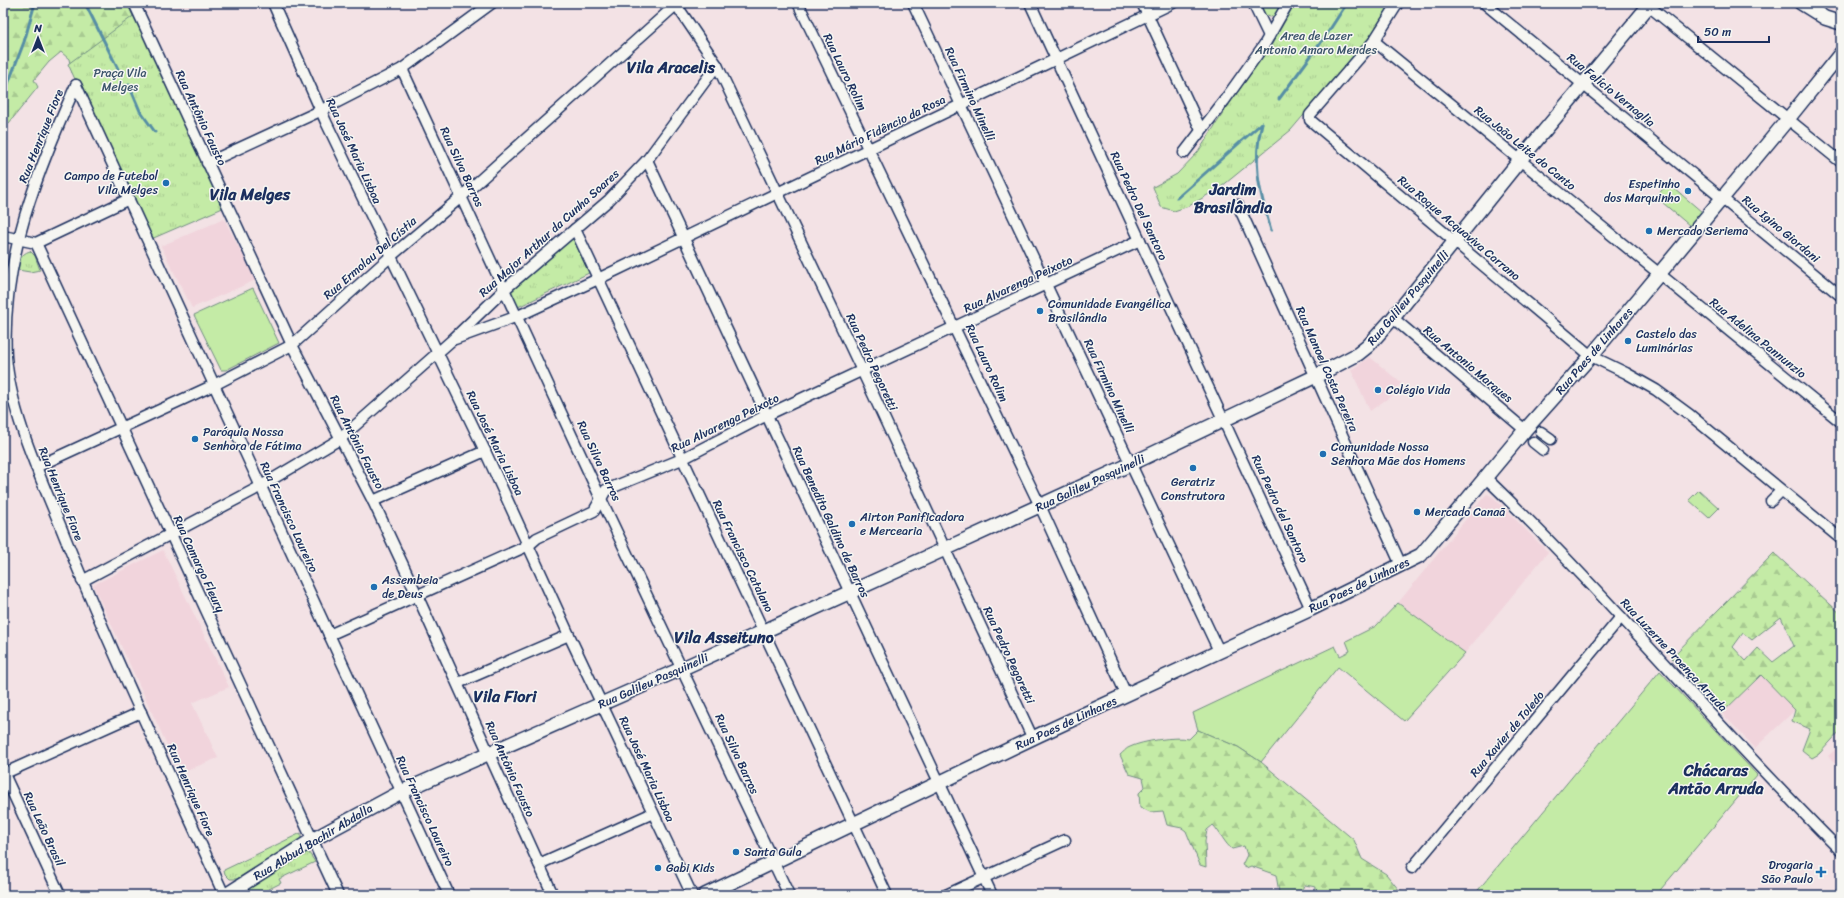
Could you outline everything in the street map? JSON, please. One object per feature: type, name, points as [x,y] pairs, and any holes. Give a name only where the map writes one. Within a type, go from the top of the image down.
[{"type":"street","name":"Rua Antônio Fausto","points":[[134,3],[292,345],[373,501],[458,683],[488,755],[553,895]]},
{"type":"street","name":"Rua José Maria Lisboa","points":[[273,3],[320,111],[485,451],[569,635],[692,895]]},
{"type":"street","points":[[207,163],[320,111],[402,70],[492,3]]},
{"type":"street","name":"Rua Lauro Rolim","points":[[798,3],[1040,506],[1126,694]]},
{"type":"street","name":"Rua Firmino Minelli","points":[[913,3],[1219,651]]},
{"type":"street","name":"Rua Pedro Del Santoro","points":[[1030,3],[1224,420]]},
{"type":"street","points":[[1142,3],[1201,130]]},
{"type":"street","name":"Rua Mário Fidêncio da Rosa","points":[[598,279],[1173,3]]},
{"type":"street","points":[[1253,3],[1269,36]]},
{"type":"street","points":[[1184,153],[1224,101],[1269,36],[1288,3]]},
{"type":"street","points":[[1374,41],[1398,3]]},
{"type":"street","name":"Rua Felício Vernaglia","points":[[1484,3],[1722,198]]},
{"type":"street","points":[[1801,3],[1825,18],[1841,23]]},
{"type":"street","name":"Rua Pedro Pegoretti","points":[[676,4],[717,65],[1033,738]]},
{"type":"street","name":"Rua Ermolau Del Cístia","points":[[36,467],[214,384],[292,345],[676,4]]},
{"type":"street","points":[[1648,4],[1841,162]]},
{"type":"street","name":"Rua Galileu Pasquinelli","points":[[401,792],[683,668],[1040,506],[1224,420],[1358,354],[1368,346],[1393,318],[1648,4]]},
{"type":"street","name":"Rua Roque Acquaviva Carrano","points":[[1374,41],[1310,115],[1310,120],[1592,356],[1656,390],[1841,539]]},
{"type":"street","name":"Rua João Leite do Canto","points":[[1374,41],[1659,275]]},
{"type":"street","name":"Rua Paes de Linhares","points":[[705,895],[1126,694],[1311,609],[1420,555],[1525,430],[1592,356],[1841,53]]},
{"type":"street","name":"Rua Major Arthur da Cunha Soares","points":[[82,581],[261,487],[340,439],[451,340],[505,289],[609,200],[647,160],[717,65]]},
{"type":"street","name":"Rua Silva Barros","points":[[402,70],[518,316],[601,498],[683,668],[789,895]]},
{"type":"street","name":"Rua Francisco Loureiro","points":[[76,85],[449,895]]},
{"type":"street","name":"Rua Henrique Fiore","points":[[76,85],[32,190],[19,238],[8,294],[6,354],[11,389],[24,434],[36,467],[82,581],[225,895]]},
{"type":"street","name":"Rua Benedito Galdino de Barros","points":[[647,160],[992,895]]},
{"type":"street","name":"Rua Igino Giordani","points":[[1722,198],[1841,296]]},
{"type":"street","points":[[3,236],[19,238],[36,243],[128,199]]},
{"type":"street","name":"Rua Manoel Costa Pereira","points":[[1238,205],[1401,565]]},
{"type":"street","name":"Rua Francisco Catalano","points":[[575,229],[682,459],[764,630],[886,895]]},
{"type":"street","name":"Rua Alvarenga Peixoto","points":[[329,635],[529,545],[537,538],[594,511],[606,490],[682,459],[767,416],[1140,240]]},
{"type":"street","name":"Rua Camargo Fleury","points":[[36,243],[338,895]]},
{"type":"street","name":"Rua Adelina Pannunzio","points":[[1659,275],[1841,422]]},
{"type":"street","name":"Rua Major Arthur da Cunha Soares","points":[[451,340],[518,316],[598,279]]},
{"type":"street","name":"Rua Antonio Marques","points":[[1393,318],[1525,430]]},
{"type":"street","name":"Rua Pedro del Santoro","points":[[1224,420],[1311,609]]},
{"type":"street","points":[[1541,432],[1551,440]]},
{"type":"street","points":[[1533,442],[1543,450]]},
{"type":"street","points":[[373,501],[485,451]]},
{"type":"street","name":"Rua Luzerne Proença Arruda","points":[[1486,478],[1588,575],[1621,617],[1638,627],[1781,789],[1841,851]]},
{"type":"street","points":[[1771,501],[1781,491]]},
{"type":"street","name":"Rua Xavier de Toledo","points":[[1412,868],[1621,617]]},
{"type":"street","points":[[458,683],[569,635]]},
{"type":"street","points":[[4,774],[141,712]]},
{"type":"street","name":"Rua Leão Brasil","points":[[4,774],[60,895]]},
{"type":"street","name":"Rua Abbud Bachir Abdalla","points":[[225,895],[312,840],[401,792]]},
{"type":"street","points":[[538,864],[653,813]]},
{"type":"street","points":[[946,895],[1065,840]]},
{"type":"shaded area","points":[[224,219],[256,280],[192,308],[161,246]]},
{"type":"shaded area","name":"Colégio Vida","points":[[1370,357],[1401,383],[1391,396],[1370,411],[1351,370]]},
{"type":"shaded area","points":[[1487,494],[1493,497],[1548,552],[1465,653],[1398,603]]},
{"type":"shaded area","points":[[163,550],[229,687],[192,703],[218,758],[180,773],[93,585]]},
{"type":"shaded area","points":[[1761,675],[1795,710],[1755,748],[1722,713]]},
{"type":"shaded area","points":[[1841,744],[1841,769],[1828,756]]},
{"type":"green space","points":[[3,3],[127,3],[133,16],[72,73],[69,59],[61,52],[49,62],[34,80],[38,87],[5,128],[3,162]]},
{"type":"green space","points":[[1260,3],[1284,3],[1275,16],[1270,17],[1265,15]]},
{"type":"green space","name":"Area de Lazer Antonio Amaro Mendes","points":[[1295,3],[1391,3],[1370,37],[1291,130],[1221,187],[1189,206],[1174,211],[1161,207],[1153,187],[1177,174],[1198,152],[1229,104],[1272,44]]},
{"type":"green space","name":"Praça Vila Melges","points":[[136,14],[225,207],[149,240],[68,64]]},
{"type":"green space","points":[[1668,183],[1702,212],[1690,226],[1656,197]]},
{"type":"green space","points":[[572,236],[591,272],[518,307],[508,288]]},
{"type":"green space","points":[[30,251],[35,256],[40,270],[30,272],[18,270],[22,256]]},
{"type":"green space","points":[[253,288],[279,343],[226,370],[221,370],[194,315]]},
{"type":"green space","points":[[1699,490],[1719,508],[1709,518],[1689,500]]},
{"type":"green space","points":[[1774,553],[1841,614],[1841,730],[1819,754],[1812,758],[1802,750],[1810,729],[1792,721],[1795,710],[1761,675],[1722,713],[1671,658]],"holes":[[[1781,617],[1794,646],[1773,662],[1758,648],[1746,661],[1733,647],[1743,633],[1752,640]]]},
{"type":"green space","points":[[1398,603],[1465,653],[1404,721],[1338,667],[1261,762],[1238,747],[1198,730],[1193,713],[1335,646],[1340,656],[1350,651],[1346,641],[1376,626]]},
{"type":"green space","points":[[1660,671],[1757,775],[1656,895],[1474,895]]},
{"type":"green space","points":[[1198,730],[1238,747],[1261,762],[1354,840],[1362,859],[1386,874],[1399,890],[1416,895],[1315,895],[1316,887],[1305,885],[1297,895],[1281,895],[1279,892],[1276,875],[1251,866],[1246,868],[1242,865],[1247,855],[1244,846],[1232,849],[1213,825],[1207,830],[1205,841],[1206,867],[1200,865],[1186,831],[1182,828],[1167,825],[1163,811],[1150,812],[1140,807],[1139,793],[1145,787],[1143,778],[1129,774],[1120,755],[1126,749],[1142,743],[1168,739],[1189,739]]},
{"type":"green space","points":[[301,833],[301,838],[296,843],[237,879],[230,879],[225,874],[224,870]]},
{"type":"green space","points":[[306,852],[309,853],[315,862],[279,879],[281,883],[257,895],[233,895]]},
{"type":"waterway","points":[[3,97],[24,42],[35,3]]},
{"type":"waterway","points":[[85,3],[119,71]]},
{"type":"waterway","points":[[1279,99],[1325,37],[1347,3]]},
{"type":"waterway","points":[[129,85],[140,111],[155,132]]},
{"type":"waterway","points":[[1262,123],[1259,137],[1257,164],[1258,177],[1271,230]]},
{"type":"waterway","points":[[1177,198],[1262,123]]},
{"type":"place","name":"Campo de Futebol Vila Melges","points":[[166,183]]},
{"type":"place","name":"Espetinho dos Marquinho","points":[[1688,191]]},
{"type":"place","name":"Mercado Seriema","points":[[1649,231]]},
{"type":"place","name":"Comunidade Evangélica Brasilândia","points":[[1040,311]]},
{"type":"place","name":"Castelo das Luminárias","points":[[1628,341]]},
{"type":"place","name":"Colégio Vida","points":[[1378,390]]},
{"type":"place","name":"Paróquia Nossa Senhora de Fátima","points":[[195,439]]},
{"type":"place","name":"Comunidade Nossa Senhora Mãe dos Homens","points":[[1323,454]]},
{"type":"place","name":"Geratriz Construtora","points":[[1193,468]]},
{"type":"place","name":"Mercado Canaã","points":[[1417,512]]},
{"type":"place","name":"Airton Panificadora e Mercearia","points":[[852,524]]},
{"type":"place","name":"Assembeia de Deus","points":[[374,587]]},
{"type":"place","name":"Santa Gula","points":[[736,852]]},
{"type":"place","name":"Gabi Kids","points":[[658,868]]},
{"type":"place","name":"Drogaria São Paulo","points":[[1821,872]]},
{"type":"district","name":"Vila Aracelis","points":[[671,67]]},
{"type":"district","name":"Vila Melges","points":[[250,194]]},
{"type":"district","name":"Jardim Brasilândia","points":[[1233,198]]},
{"type":"district","name":"Vila Asseituno","points":[[724,637]]},
{"type":"district","name":"Vila Fiori","points":[[505,696]]},
{"type":"district","name":"Chácaras Antão Arruda","points":[[1716,779]]}]
